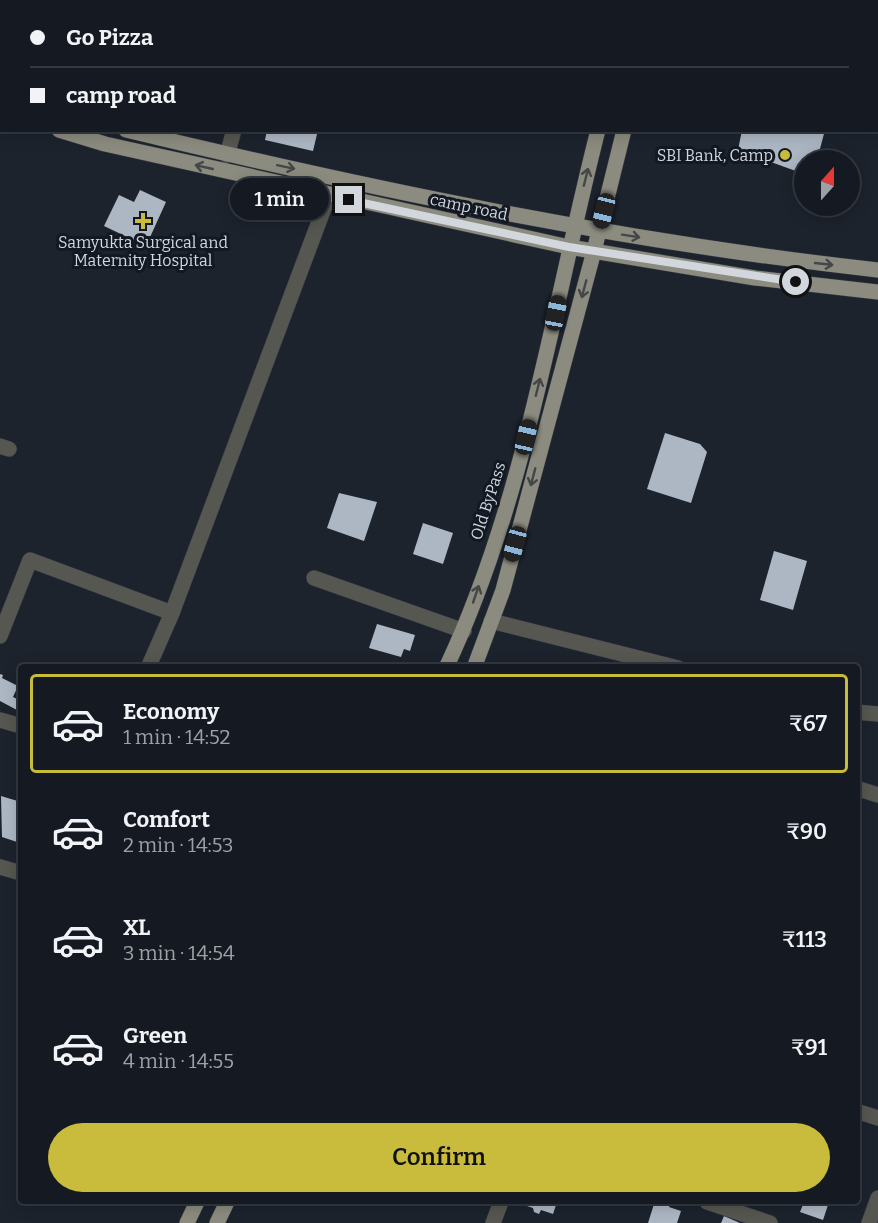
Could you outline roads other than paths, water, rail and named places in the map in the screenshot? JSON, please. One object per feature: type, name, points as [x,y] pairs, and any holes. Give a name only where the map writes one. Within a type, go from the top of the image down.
[{"type":"main road","name":"camp road","points":[[66,132],[105,144],[569,247],[755,278],[878,292]]},
{"type":"main road","name":"camp road","points":[[134,132],[227,155],[573,227],[758,257],[878,270]]},
{"type":"main road","name":"Old ByPass","points":[[448,664],[464,631],[516,478],[573,227],[597,132]]},
{"type":"main road","points":[[475,664],[503,590],[624,132]]},
{"type":"main road","points":[[187,1223],[196,1204]]},
{"type":"main road","points":[[217,1223],[226,1204]]},
{"type":"street","points":[[227,155],[233,132]]},
{"type":"street","points":[[150,664],[172,613],[329,195]]},
{"type":"street","points":[[0,636],[30,560],[172,613]]},
{"type":"street","points":[[314,578],[464,631]]},
{"type":"street","points":[[491,621],[662,664]]},
{"type":"street","points":[[860,712],[878,714]]},
{"type":"street","points":[[0,720],[18,725]]},
{"type":"street","points":[[860,789],[878,795]]},
{"type":"street","points":[[0,867],[18,872]]},
{"type":"street","points":[[860,1112],[878,1118]]},
{"type":"street","points":[[869,1223],[878,1198]]},
{"type":"street","points":[[493,1223],[500,1204]]},
{"type":"street","points":[[713,1204],[770,1223]]},
{"type":"place","name":"SBI Bank, Camp","points":[[785,155]]},
{"type":"place","name":"Samyukta Surgical and Maternity Hospital","points":[[143,221]]}]
